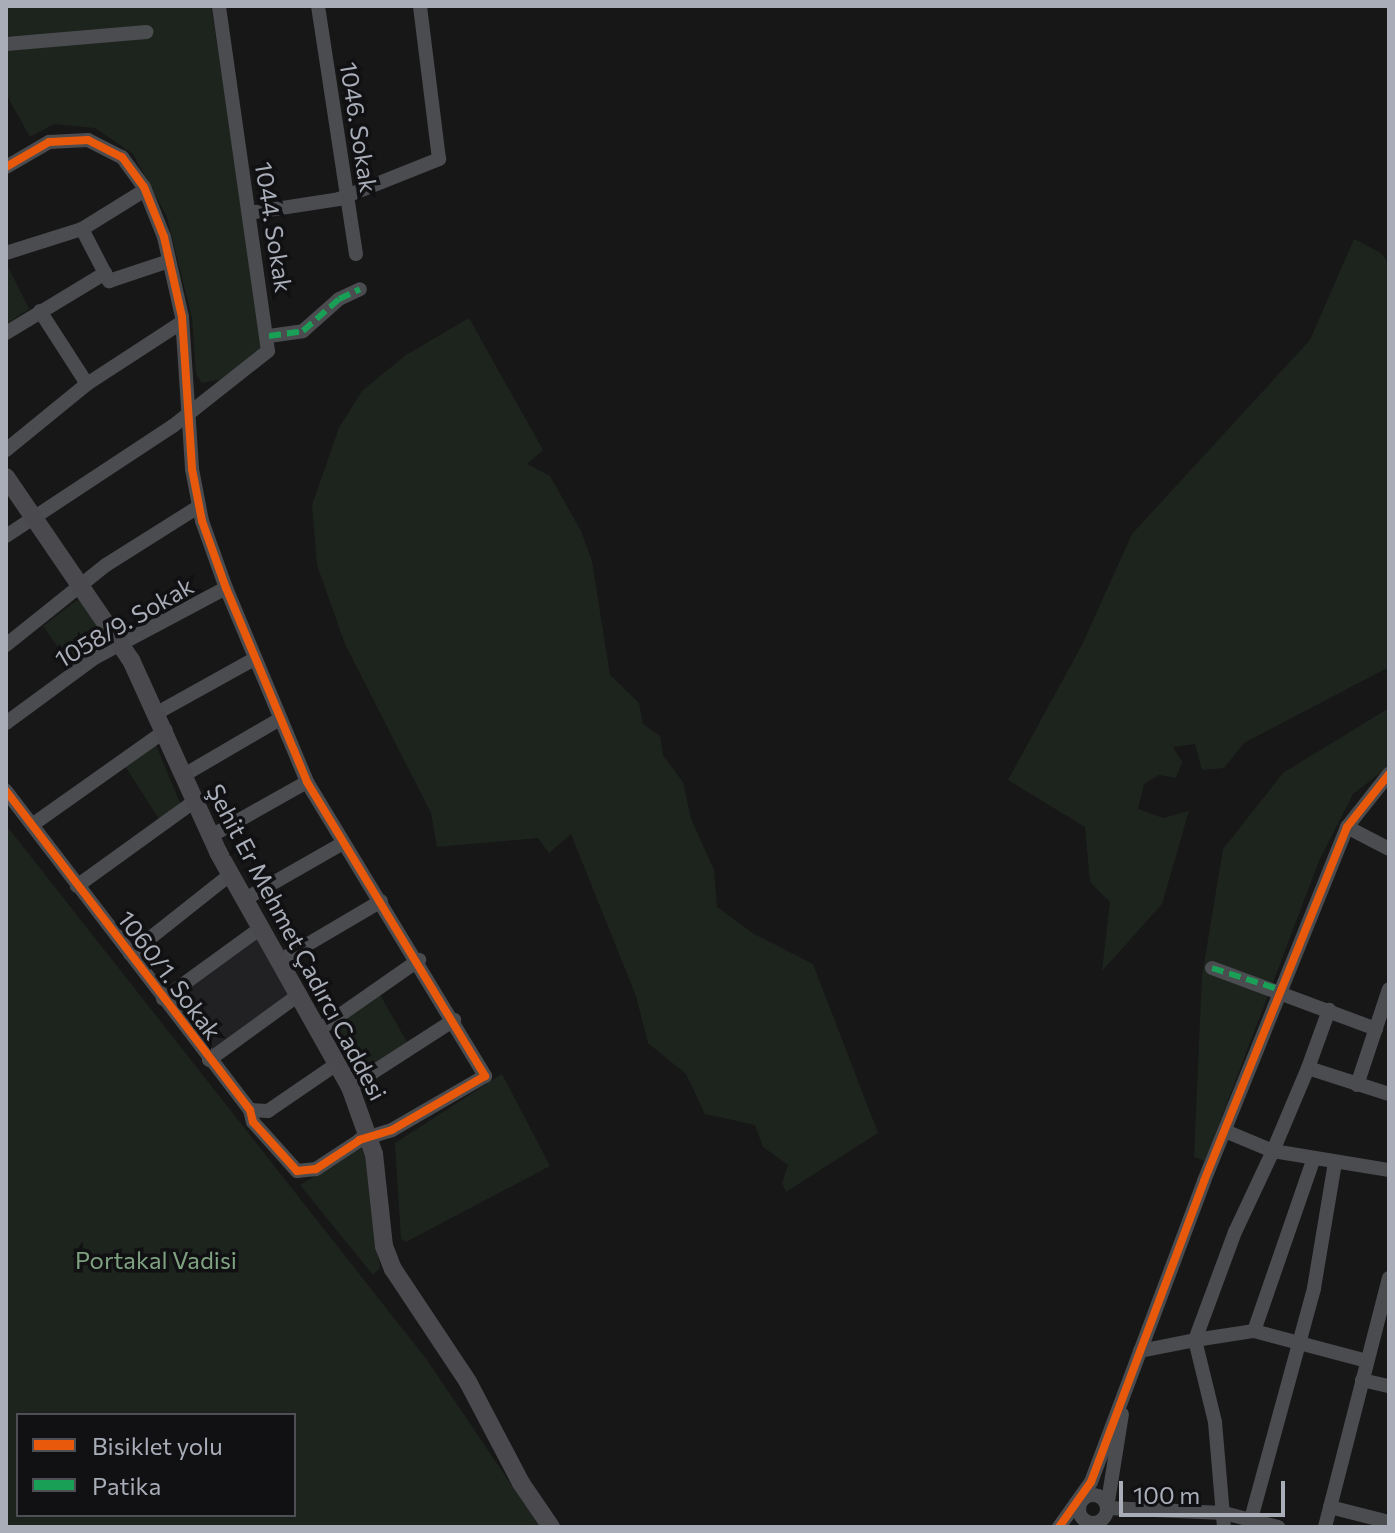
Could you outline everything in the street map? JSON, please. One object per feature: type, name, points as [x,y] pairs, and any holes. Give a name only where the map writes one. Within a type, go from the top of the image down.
[{"type":"main road","name":"Şehit Er Mehmet Çadırcı Caddesi","points":[[6,477],[122,643],[166,730],[211,836],[350,1087],[369,1138],[388,1257],[468,1382],[521,1483],[551,1527]]},
{"type":"street","name":"1044. Sokak","points":[[219,6],[269,336]]},
{"type":"street","name":"1046. Sokak","points":[[318,6],[356,254]]},
{"type":"street","points":[[249,213],[348,196],[439,159],[420,6]]},
{"type":"street","points":[[6,44],[146,32]]},
{"type":"street","points":[[6,167],[49,142],[88,140],[127,161],[145,190],[169,261],[182,322],[185,415],[198,507],[226,588],[307,782],[419,960],[485,1076],[474,1087],[369,1138]]},
{"type":"street","points":[[6,253],[82,229],[145,190]]},
{"type":"street","points":[[82,229],[109,281],[169,261]]},
{"type":"street","points":[[6,333],[105,273]]},
{"type":"street","points":[[6,536],[255,366],[268,351],[269,336],[303,331],[339,299],[360,289]]},
{"type":"street","points":[[40,311],[87,384]]},
{"type":"street","points":[[6,450],[87,384],[182,322]]},
{"type":"street","points":[[6,645],[83,587],[106,565],[198,507]]},
{"type":"street","name":"1058/9. Sokak","points":[[6,723],[122,643],[226,588]]},
{"type":"street","points":[[157,713],[254,659]]},
{"type":"street","points":[[184,775],[280,719]]},
{"type":"street","points":[[32,825],[166,730]]},
{"type":"street","points":[[1278,1527],[1251,1519],[1101,1520],[1081,1516],[1081,1502],[1127,1378],[1347,827],[1389,774]]},
{"type":"street","points":[[211,836],[307,782]]},
{"type":"street","name":"1060/1. Sokak","points":[[6,791],[250,1110],[253,1122],[289,1166],[307,1173],[369,1138]]},
{"type":"street","points":[[77,886],[195,801]]},
{"type":"street","points":[[1347,827],[1389,849]]},
{"type":"street","points":[[245,899],[343,843]]},
{"type":"street","points":[[130,954],[231,874]]},
{"type":"street","points":[[281,960],[381,901]]},
{"type":"street","points":[[163,999],[262,927]]},
{"type":"street","points":[[320,1029],[419,960]]},
{"type":"street","points":[[1212,968],[1284,991],[1376,1029]]},
{"type":"street","points":[[1357,1085],[1389,989]]},
{"type":"street","points":[[209,1060],[300,994]]},
{"type":"street","points":[[1224,1520],[1215,1422],[1195,1340],[1235,1232],[1273,1151],[1329,1010]]},
{"type":"street","points":[[350,1087],[454,1020]]},
{"type":"street","points":[[250,1110],[268,1111],[338,1063]]},
{"type":"street","points":[[1308,1068],[1389,1094]]},
{"type":"street","points":[[1225,1131],[1273,1151],[1313,1161],[1389,1170]]},
{"type":"street","points":[[1254,1331],[1313,1161]]},
{"type":"street","points":[[1251,1519],[1314,1288],[1335,1162]]},
{"type":"street","points":[[1325,1527],[1389,1278]]},
{"type":"street","points":[[1140,1351],[1254,1331],[1367,1361]]},
{"type":"street","points":[[1101,1520],[1127,1378]]},
{"type":"street","points":[[1362,1380],[1389,1386]]},
{"type":"street","points":[[1059,1527],[1081,1502],[1097,1495],[1101,1520]]},
{"type":"street","points":[[1330,1507],[1389,1524]]},
{"type":"shaded area","points":[[259,936],[294,994],[210,1053],[168,1000]]},
{"type":"green space","points":[[6,6],[211,6],[263,337],[260,350],[222,379],[202,383],[196,374],[192,318],[167,217],[133,154],[95,128],[54,124],[30,137],[6,94],[6,52],[14,42],[6,33]]},
{"type":"green space","points":[[1354,239],[1381,253],[1389,264],[1389,667],[1244,743],[1224,768],[1202,770],[1195,744],[1173,747],[1182,762],[1176,778],[1159,775],[1144,784],[1138,809],[1163,818],[1189,811],[1162,904],[1102,971],[1110,902],[1090,882],[1085,827],[1008,780],[1082,645],[1132,534],[1310,340]]},
{"type":"green space","points":[[6,263],[29,309],[6,324]]},
{"type":"green space","points":[[469,318],[543,450],[527,464],[550,476],[581,531],[592,561],[610,675],[639,703],[643,724],[660,736],[663,755],[683,782],[691,819],[714,870],[717,907],[754,934],[813,964],[878,1133],[786,1192],[782,1183],[788,1165],[763,1147],[755,1125],[705,1114],[686,1074],[648,1043],[636,996],[571,834],[549,853],[538,838],[437,847],[431,813],[345,644],[317,565],[312,505],[339,428],[362,391],[406,355]]},
{"type":"green space","points":[[81,597],[111,641],[73,669],[43,626]]},
{"type":"green space","points":[[1389,708],[1389,766],[1353,794],[1319,861],[1205,1161],[1194,1157],[1202,976],[1223,849],[1283,773]]},
{"type":"green space","points":[[156,745],[180,803],[159,819],[125,766]]},
{"type":"green space","name":"Portakal Vadisi","points":[[6,825],[427,1360],[540,1527],[6,1527]]},
{"type":"green space","points":[[379,993],[407,1042],[365,1069],[333,1025]]},
{"type":"green space","points":[[502,1074],[550,1166],[406,1242],[401,1239],[395,1143]]},
{"type":"green space","points":[[364,1145],[380,1268],[373,1275],[300,1185]]},
{"type":"marked path","points":[[269,336],[303,331],[339,299],[360,289]]},
{"type":"marked path","points":[[1212,968],[1284,991]]},
{"type":"cycle path","points":[[6,167],[49,142],[88,140],[122,157],[144,187],[164,237],[182,317],[192,469],[202,521],[226,588],[307,782],[485,1076],[392,1130],[360,1140],[316,1169],[297,1171],[253,1122],[250,1110],[6,791]]},
{"type":"cycle path","points":[[1059,1527],[1091,1482],[1204,1181],[1347,827],[1389,774]]}]
